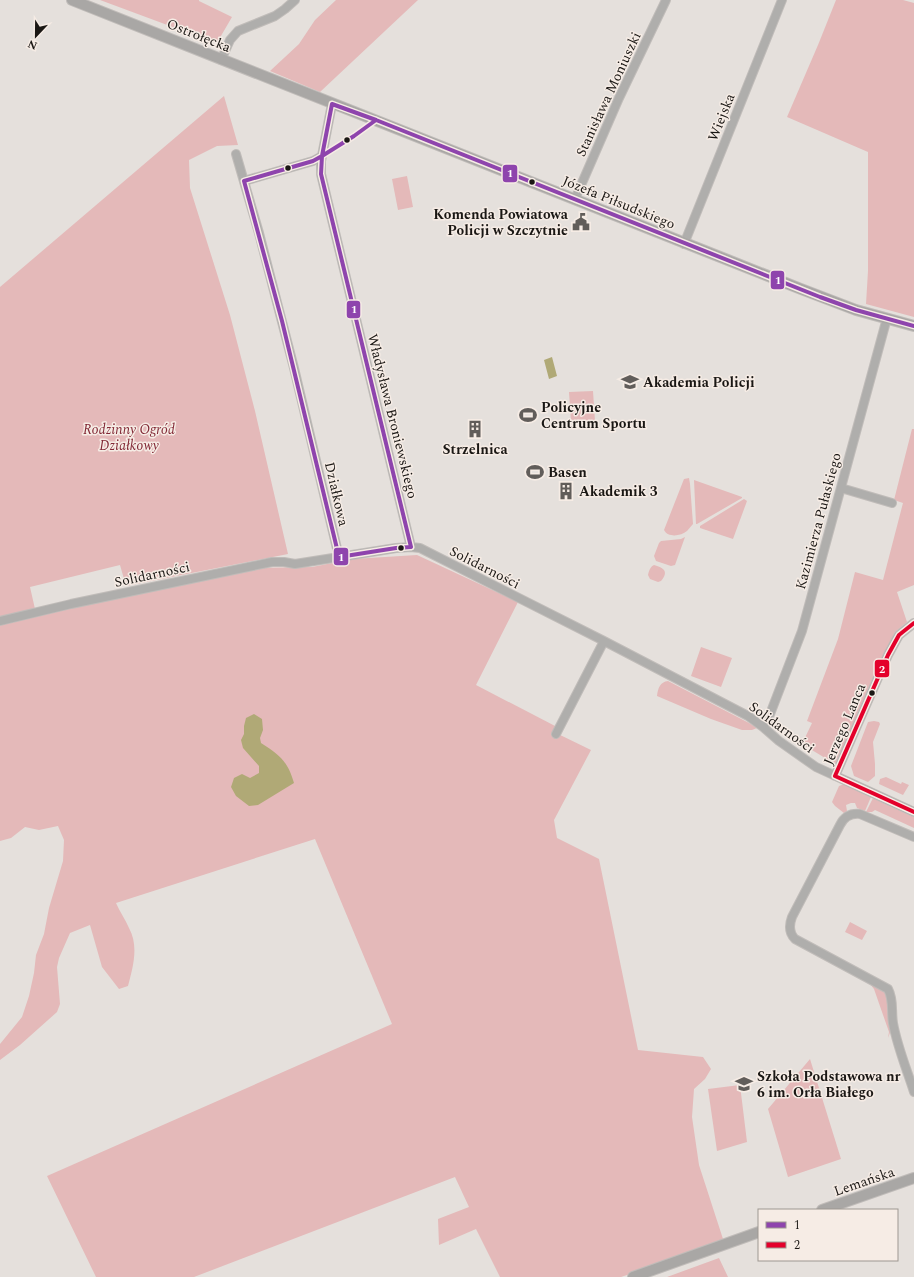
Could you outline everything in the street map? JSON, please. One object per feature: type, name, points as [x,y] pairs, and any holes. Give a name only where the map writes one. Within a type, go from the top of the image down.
[{"type":"main road","name":"Ostrołęcka","points":[[72,0],[316,98]]},
{"type":"main road","name":"Józefa Piłsudskiego","points":[[316,98],[376,120],[684,244],[827,299],[856,310],[914,326]]},
{"type":"main road","name":"Lemańska","points":[[825,1209],[914,1178]]},
{"type":"main road","points":[[634,1277],[758,1232]]},
{"type":"street","points":[[221,60],[230,40],[238,31],[275,16],[296,0]]},
{"type":"street","name":"Stanisława Moniuszki","points":[[575,199],[619,98],[666,0]]},
{"type":"street","name":"Wiejska","points":[[684,244],[782,0]]},
{"type":"street","name":"Władysława Broniewskiego","points":[[332,104],[322,156],[321,174],[411,547]]},
{"type":"street","name":"Działkowa","points":[[236,154],[259,233],[294,368],[339,557]]},
{"type":"street","points":[[244,181],[313,161],[322,156]]},
{"type":"street","name":"Kazimierza Pułaskiego","points":[[763,727],[768,722],[802,631],[887,318]]},
{"type":"street","points":[[841,488],[892,503]]},
{"type":"street","name":"Solidarności","points":[[0,621],[71,604],[272,562],[295,564],[396,548],[420,548],[748,716],[808,763],[914,812]]},
{"type":"street","name":"Jerzego Lanca","points":[[835,776],[888,655],[899,635],[914,623]]},
{"type":"street","points":[[556,734],[604,641]]},
{"type":"street","points":[[914,837],[860,814],[852,814],[846,817],[840,825],[792,917],[790,925],[791,933],[795,939],[888,989],[892,994],[893,1024],[914,1092]]},
{"type":"green space","points":[[100,0],[199,0],[232,17],[218,41],[205,39]]},
{"type":"green space","points":[[336,0],[418,0],[320,92],[270,71],[299,44],[315,20]]},
{"type":"green space","points":[[836,0],[903,0],[914,3],[914,317],[866,304],[868,271],[868,152],[787,117]]},
{"type":"green space","name":"Rodzinny Ogród Działkowy","points":[[224,96],[238,145],[217,146],[189,160],[190,188],[230,315],[255,411],[288,554],[126,586],[120,565],[30,587],[35,609],[254,568],[312,567],[353,559],[417,555],[518,602],[476,685],[557,727],[554,732],[591,750],[554,820],[557,838],[599,859],[638,1050],[703,1057],[711,1069],[705,1079],[694,1089],[692,1117],[699,1165],[723,1239],[707,1245],[698,1251],[621,1277],[500,1277],[476,1229],[439,1245],[438,1219],[469,1207],[455,1177],[194,1277],[96,1277],[47,1176],[392,1024],[315,839],[116,903],[129,928],[134,942],[134,957],[128,986],[119,989],[102,967],[90,925],[70,933],[59,958],[57,967],[60,1004],[57,1012],[20,1045],[0,1060],[0,1044],[22,1017],[29,996],[36,955],[44,934],[49,908],[63,861],[64,840],[58,826],[39,830],[25,827],[11,838],[0,841],[0,287]]},
{"type":"green space","points":[[407,176],[413,207],[398,210],[392,179]]},
{"type":"green space","points":[[593,391],[595,421],[571,422],[569,392]]},
{"type":"green space","points":[[912,429],[914,429],[914,585],[897,592],[907,622],[895,632],[835,764],[802,744],[812,723],[807,721],[838,639],[855,572],[883,580],[903,503],[894,500]]},
{"type":"green space","points":[[689,478],[693,524],[687,531],[681,534],[668,534],[664,530],[684,479]]},
{"type":"green space","points":[[694,480],[742,497],[742,498],[696,524]]},
{"type":"green space","points":[[744,499],[747,501],[733,539],[700,528],[700,526]]},
{"type":"green space","points":[[685,537],[675,565],[671,566],[656,561],[654,556],[661,541],[681,539]]},
{"type":"green space","points":[[654,565],[660,567],[665,572],[665,575],[661,581],[658,582],[650,579],[648,575],[649,571]]},
{"type":"green space","points":[[701,647],[732,658],[721,687],[691,676]]},
{"type":"green space","points":[[668,681],[757,728],[752,730],[742,730],[711,719],[657,696],[660,686]]},
{"type":"green space","points":[[868,722],[879,722],[880,724],[873,742],[875,776],[868,782],[854,776],[851,766]]},
{"type":"green space","points":[[886,777],[901,784],[902,782],[909,785],[903,795],[879,784],[880,779]]},
{"type":"green space","points":[[844,784],[871,797],[865,811],[857,808],[855,803],[846,805],[847,811],[844,813],[835,806],[832,802],[839,786]]},
{"type":"green space","points":[[873,798],[914,817],[914,828],[875,810],[872,812],[866,812]]},
{"type":"green space","points":[[850,922],[867,931],[862,940],[845,932]]},
{"type":"green space","points":[[871,983],[884,990],[889,997],[891,1030],[888,1038],[889,1032],[874,989],[870,984]]},
{"type":"green space","points":[[810,1059],[841,1159],[788,1177],[768,1109]]},
{"type":"green space","points":[[740,1085],[747,1142],[717,1151],[708,1089]]},
{"type":"green space","points":[[719,1258],[728,1277],[667,1277]]},
{"type":"shaded area","points":[[552,357],[557,376],[549,379],[544,360]]},
{"type":"shaded area","points":[[254,714],[262,719],[263,730],[260,738],[261,743],[278,755],[286,764],[294,783],[258,805],[249,806],[236,796],[231,787],[234,778],[242,774],[250,778],[259,773],[259,766],[243,748],[241,740],[244,734],[246,718]]},
{"type":"transit line","name":"1","points":[[322,156],[332,104],[376,120]]},
{"type":"transit line","name":"1","points":[[322,156],[376,120]]},
{"type":"transit line","name":"1","points":[[376,120],[820,297],[856,310],[914,326]]},
{"type":"transit line","name":"1","points":[[322,156],[321,174],[411,547],[339,557],[282,321],[244,181],[313,161],[322,156]]},
{"type":"transit line","name":"2","points":[[835,776],[888,655],[899,635],[914,623]]},
{"type":"transit line","name":"2","points":[[835,776],[914,812]]},
{"type":"place","name":"Komenda Powiatowa Policji w Szczytnie","points":[[581,222]]},
{"type":"place","name":"Akademia Policji","points":[[630,382]]},
{"type":"place","name":"Policyjne Centrum Sportu","points":[[528,415]]},
{"type":"place","name":"Strzelnica","points":[[475,429]]},
{"type":"place","name":"Basen","points":[[535,472]]},
{"type":"place","name":"Akademik 3","points":[[566,491]]},
{"type":"place","name":"Szkoła Podstawowa nr 6 im. Orła Białego","points":[[744,1084]]}]
